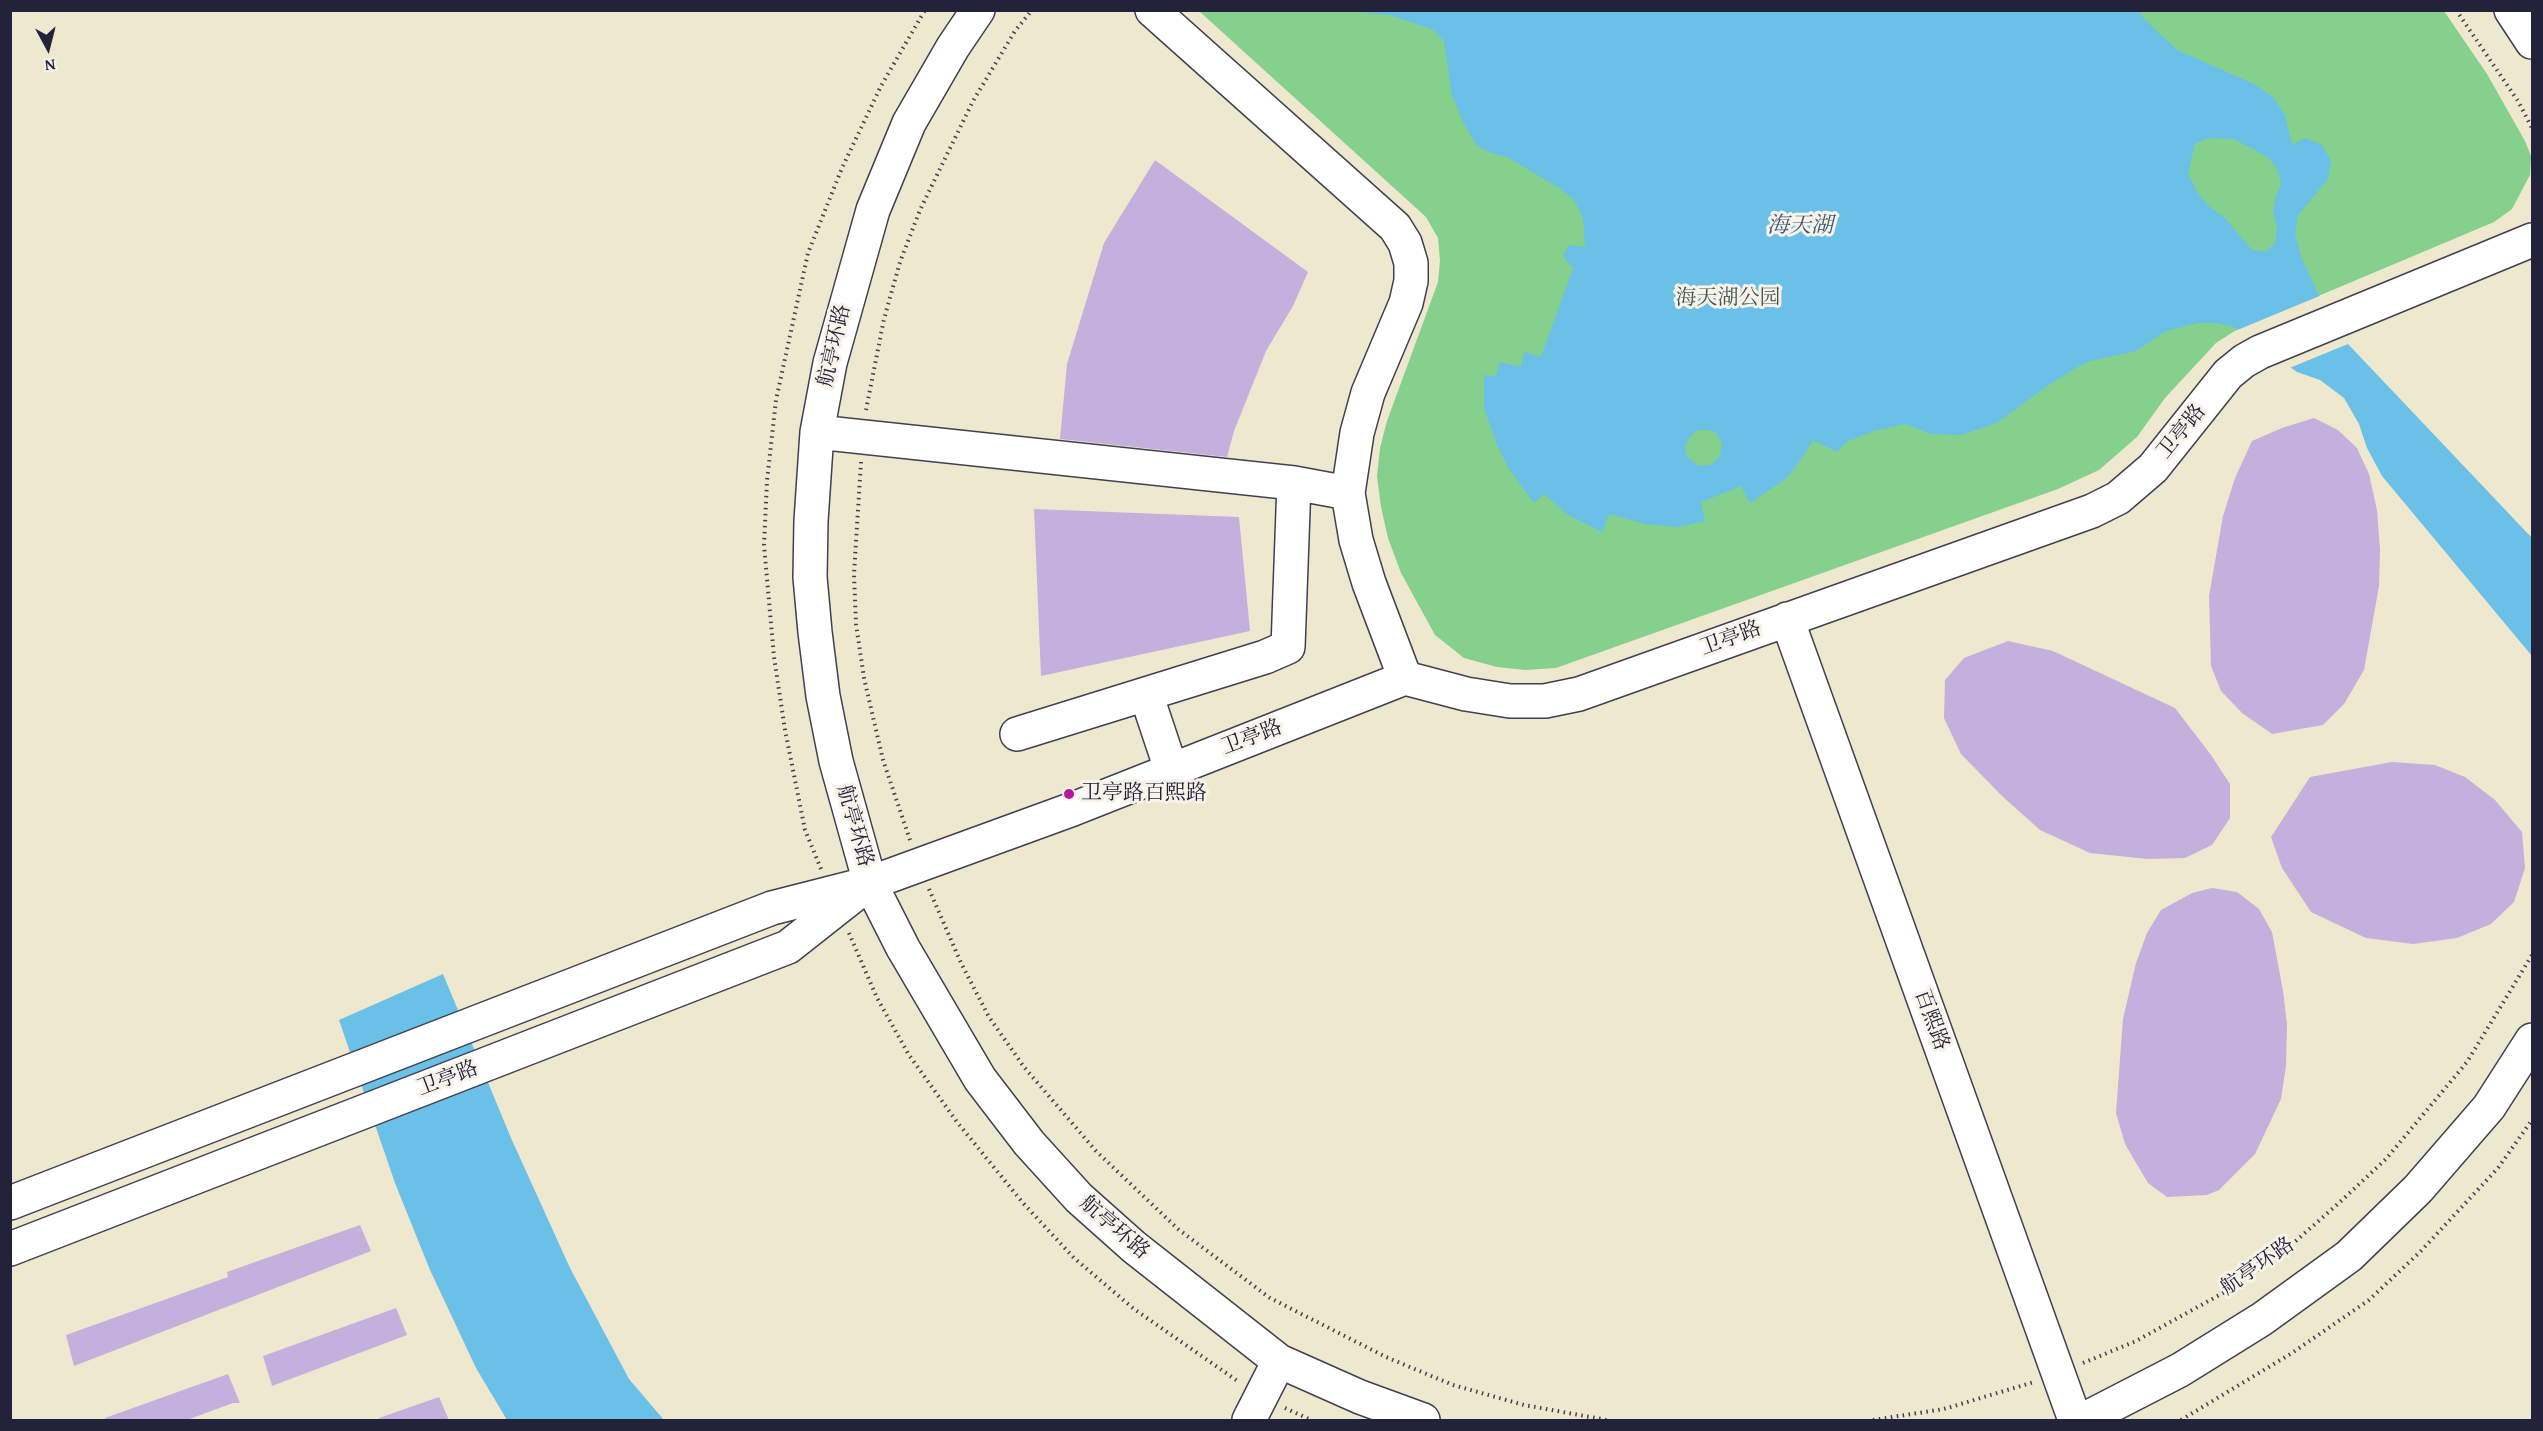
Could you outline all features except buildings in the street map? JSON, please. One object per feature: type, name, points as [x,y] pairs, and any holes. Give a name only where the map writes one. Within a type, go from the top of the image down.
[{"type":"street","name":"航亭环路","points":[[978,10],[953,47],[909,123],[873,210],[830,363],[817,432],[810,577],[815,632],[823,696],[836,761],[870,883],[939,1013],[980,1079],[1029,1143],[1079,1198],[1126,1240],[1279,1361],[1423,1420]]},
{"type":"street","points":[[1152,10],[1395,227],[1405,243],[1411,263],[1411,281],[1406,303],[1368,393],[1357,433],[1348,493],[1356,540],[1369,583],[1405,678]]},
{"type":"street","points":[[2511,10],[2532,42]]},
{"type":"street","name":"卫亭路","points":[[10,1203],[772,908],[870,883],[1073,809],[1405,678],[1466,694],[1510,700],[1545,701],[1579,694],[2092,512],[2118,498],[2153,468],[2228,374],[2260,352],[2532,240]]},
{"type":"street","points":[[817,432],[1294,483],[1348,493]]},
{"type":"street","points":[[1017,734],[1265,657],[1288,647],[1294,483]]},
{"type":"street","name":"百熙路","points":[[1787,619],[2074,1420]]},
{"type":"street","points":[[1146,694],[1171,769]]},
{"type":"street","name":"卫亭路","points":[[10,1249],[788,947],[870,883]]},
{"type":"street","name":"航亭环路","points":[[2084,1420],[2180,1370],[2253,1325],[2349,1256],[2418,1189],[2489,1107],[2532,1040]]},
{"type":"street","points":[[1249,1420],[1279,1361]]},
{"type":"path","points":[[789,333],[808,252],[842,168],[881,86],[925,10]]},
{"type":"path","points":[[2456,10],[2518,101],[2532,128]]},
{"type":"path","name":"航亭环路","points":[[1873,1420],[1944,1409],[2058,1374],[2136,1341],[2223,1293],[2280,1255],[2386,1159],[2467,1062],[2532,955]]},
{"type":"path","points":[[2181,1420],[2292,1353],[2369,1300],[2420,1252],[2498,1168],[2532,1120]]},
{"type":"green space","name":"海天湖公园","points":[[1199,11],[2444,11],[2487,74],[2525,141],[2531,156],[2530,175],[2512,209],[2494,222],[2233,332],[2216,343],[2165,398],[2137,437],[2099,470],[2058,489],[1556,668],[1525,670],[1497,667],[1464,658],[1435,635],[1401,573],[1388,538],[1381,507],[1377,476],[1380,448],[1387,421],[1438,282],[1440,261],[1438,238],[1426,217]]},
{"type":"water","name":"海天湖","points":[[1348,11],[2139,11],[2144,19],[2177,50],[2254,84],[2273,97],[2285,115],[2292,145],[2305,138],[2322,145],[2331,161],[2328,179],[2298,215],[2295,234],[2302,259],[2316,290],[2348,344],[2532,538],[2532,656],[2382,476],[2367,448],[2359,424],[2344,398],[2320,380],[2297,372],[2234,327],[2216,323],[2198,323],[2166,331],[2136,351],[2086,362],[2050,384],[1995,424],[1960,435],[1931,434],[1905,424],[1874,431],[1846,442],[1837,452],[1813,440],[1787,478],[1750,503],[1741,486],[1701,502],[1705,521],[1678,527],[1646,524],[1609,514],[1602,532],[1568,515],[1544,494],[1534,503],[1509,469],[1497,445],[1484,408],[1484,375],[1496,376],[1500,362],[1521,367],[1524,352],[1541,357],[1573,268],[1563,256],[1569,245],[1585,247],[1583,218],[1574,200],[1561,189],[1507,157],[1477,146],[1463,122],[1452,95],[1444,41],[1432,29],[1389,15]],"holes":[[[2207,138],[2234,139],[2269,158],[2277,169],[2281,184],[2273,211],[2277,227],[2275,243],[2266,252],[2251,249],[2224,217],[2207,205],[2197,192],[2188,173],[2195,144]],[[1698,430],[1710,430],[1716,433],[1722,444],[1720,456],[1711,465],[1699,466],[1686,454],[1685,448],[1689,437]]]},
{"type":"water","points":[[443,974],[511,1138],[570,1268],[629,1379],[664,1420],[507,1420],[476,1368],[430,1270],[395,1183],[339,1020]]},
{"type":"pier","points":[[2322,295],[2348,344],[2287,369],[2235,331]]},
{"type":"place","name":"卫亭路百熙路","points":[[1069,794]]}]
